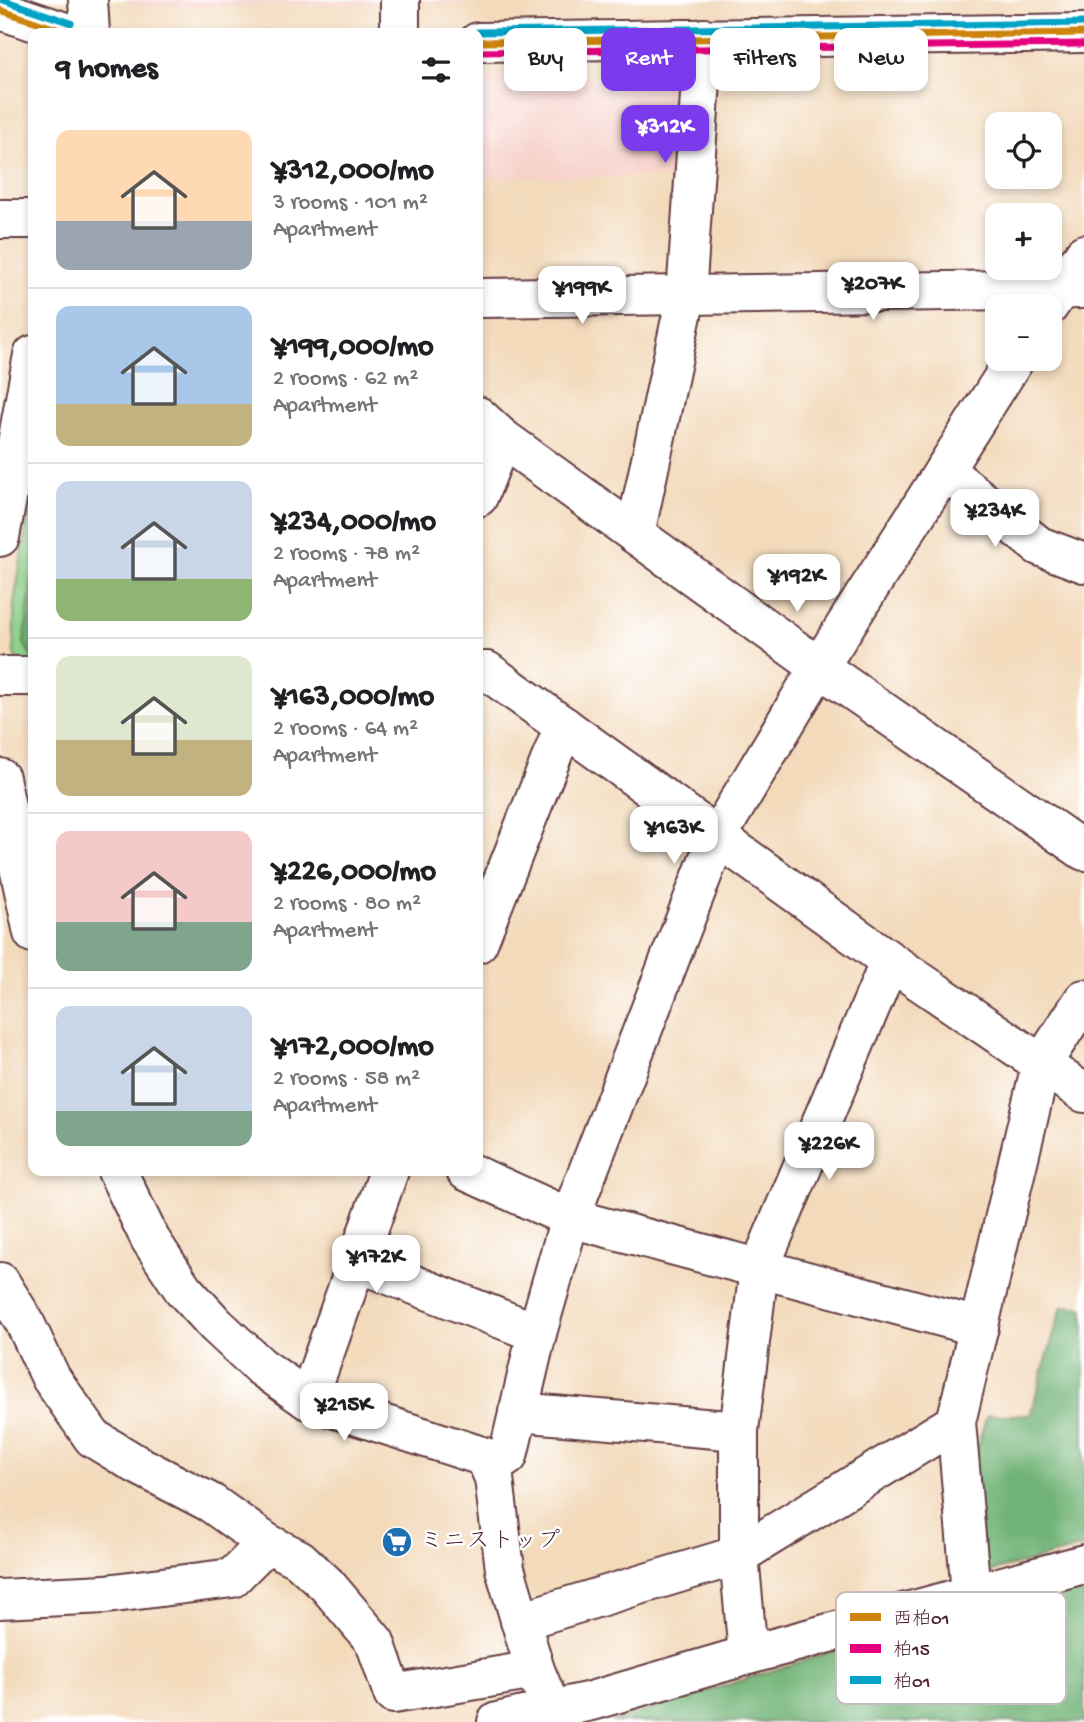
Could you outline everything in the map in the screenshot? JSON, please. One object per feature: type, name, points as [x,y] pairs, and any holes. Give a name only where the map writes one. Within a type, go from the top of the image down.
[{"type":"street","points":[[88,0],[90,28]]},
{"type":"street","points":[[400,0],[400,28]]},
{"type":"street","points":[[0,10],[53,28]]},
{"type":"street","points":[[483,42],[1084,33]]},
{"type":"street","points":[[635,534],[686,296],[704,38]]},
{"type":"street","points":[[0,219],[28,219]]},
{"type":"street","points":[[483,298],[1064,295],[1084,254]]},
{"type":"street","points":[[491,1467],[508,1456],[537,1333],[570,1218],[717,838],[819,667],[1007,371]]},
{"type":"street","points":[[0,537],[28,383]]},
{"type":"street","points":[[483,468],[490,427],[819,667],[1084,851]]},
{"type":"street","points":[[944,470],[1039,546],[1084,563]]},
{"type":"street","points":[[483,671],[487,671],[890,961],[1084,1093]]},
{"type":"street","points":[[0,676],[28,676]]},
{"type":"street","points":[[483,930],[564,726]]},
{"type":"street","points":[[0,778],[21,928]]},
{"type":"street","points":[[748,1655],[739,1555],[738,1431],[760,1269],[890,961]]},
{"type":"street","points":[[971,1592],[956,1422],[1041,1065],[1084,999]]},
{"type":"street","points":[[119,1176],[149,1239],[183,1289],[216,1325],[260,1366],[308,1400],[485,1457],[494,1478],[505,1569],[535,1670],[553,1716]]},
{"type":"street","points":[[308,1400],[387,1176]]},
{"type":"street","points":[[477,1176],[570,1218],[979,1327]]},
{"type":"street","points":[[356,1262],[537,1333]]},
{"type":"street","points":[[0,1282],[24,1321],[51,1378],[93,1438],[211,1503],[267,1543],[299,1559],[327,1585],[375,1642],[393,1694],[535,1670]]},
{"type":"street","points":[[519,1412],[738,1431]]},
{"type":"street","points":[[520,1621],[739,1555],[956,1422]]},
{"type":"street","points":[[0,1599],[106,1594],[232,1578],[267,1543]]},
{"type":"street","points":[[975,1592],[1084,1564]]},
{"type":"street","points":[[497,1722],[553,1716],[836,1631]]},
{"type":"shaded area","points":[[126,0],[754,0],[133,7]]},
{"type":"shaded area","points":[[587,76],[601,76],[601,91],[694,91],[686,177],[483,177],[483,78],[504,78],[504,91],[587,91]]},
{"type":"green space","points":[[28,517],[28,663],[20,663],[14,654],[14,604]]},
{"type":"green space","points":[[28,611],[28,650],[24,643]]},
{"type":"green space","points":[[1062,1306],[1084,1308],[1084,1547],[981,1574],[972,1464],[987,1415],[1030,1415]]},
{"type":"green space","points":[[1084,1574],[1084,1722],[611,1722],[836,1650],[836,1704],[1066,1704],[1066,1592],[1023,1592]]},
{"type":"transit line","name":"柏01","points":[[3,0],[71,23]]},
{"type":"transit line","name":"西柏01","points":[[0,10],[53,28]]},
{"type":"transit line","name":"柏01","points":[[483,32],[1084,23]]},
{"type":"transit line","name":"西柏01","points":[[483,42],[1084,33]]},
{"type":"transit line","name":"柏15","points":[[483,52],[1084,44]]},
{"type":"place","name":"ミニストップ","points":[[397,1542]]}]
